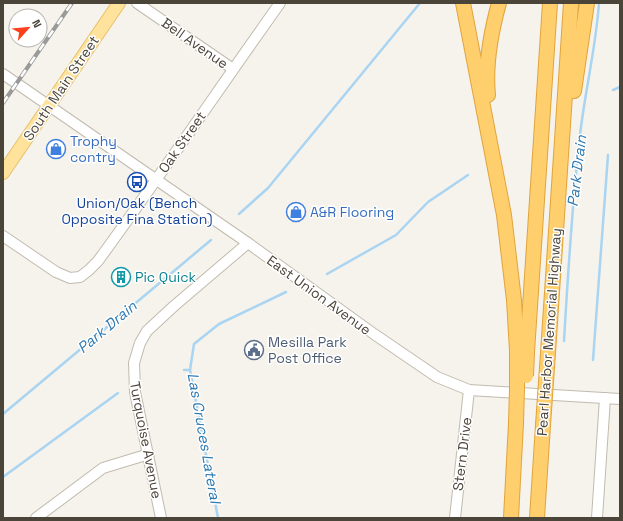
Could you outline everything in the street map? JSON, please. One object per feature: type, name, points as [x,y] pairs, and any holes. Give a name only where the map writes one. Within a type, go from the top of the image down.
[{"type":"highway","points":[[463,3],[498,181],[509,248],[514,300],[522,352]]},
{"type":"highway","points":[[498,181],[489,110],[487,71],[489,50],[499,3]]},
{"type":"highway","name":"Pearl Harbor Memorial Highway","points":[[516,518],[522,352],[550,3]]},
{"type":"highway","name":"Pearl Harbor Memorial Highway","points":[[537,518],[571,3]]},
{"type":"highway","points":[[556,222],[587,3]]},
{"type":"highway","points":[[511,518],[519,423]]},
{"type":"main road","name":"South Main Street","points":[[3,172],[50,106],[119,3]]},
{"type":"street","name":"Bell Avenue","points":[[137,3],[233,69]]},
{"type":"street","name":"Oak Street","points":[[3,236],[56,272],[70,278],[80,277],[89,270],[98,261],[156,180],[280,3]]},
{"type":"street","name":"East Union Avenue","points":[[3,74],[248,243],[374,334],[437,377],[469,390],[620,399]]},
{"type":"street","name":"Turquoise Avenue","points":[[161,518],[135,392],[134,363],[140,343],[147,332],[169,311],[248,243]]},
{"type":"street","name":"Stern Drive","points":[[455,518],[469,390]]},
{"type":"street","points":[[596,518],[605,398]]},
{"type":"street","points":[[36,518],[102,468],[149,454]]},
{"type":"waterway","name":"Park Drain","points":[[239,214],[268,188],[420,3]]},
{"type":"waterway","name":"Park Drain","points":[[564,341],[570,238],[577,161],[599,3]]},
{"type":"waterway","name":"Las Cruces Lateral","points":[[613,90],[620,87]]},
{"type":"waterway","points":[[593,360],[608,155]]},
{"type":"waterway","name":"Las Cruces Lateral","points":[[327,274],[396,235],[428,202],[468,175]]},
{"type":"waterway","name":"Park Drain","points":[[3,414],[211,240]]},
{"type":"waterway","name":"Las Cruces Lateral","points":[[218,518],[190,370],[194,344],[219,324],[286,292]]},
{"type":"waterway","name":"Las Cruces Lateral","points":[[184,370],[190,370]]},
{"type":"waterway","points":[[3,477],[118,393]]},
{"type":"railway","points":[[3,103],[72,3]]},
{"type":"place","name":"Trophy contry","points":[[56,149]]},
{"type":"place","name":"Union/Oak (Bench Opposite Fina Station)","points":[[137,182]]},
{"type":"place","name":"A&R Flooring","points":[[296,212]]},
{"type":"place","name":"Pic Quick","points":[[121,277]]},
{"type":"place","name":"Mesilla Park Post Office","points":[[254,350]]}]
